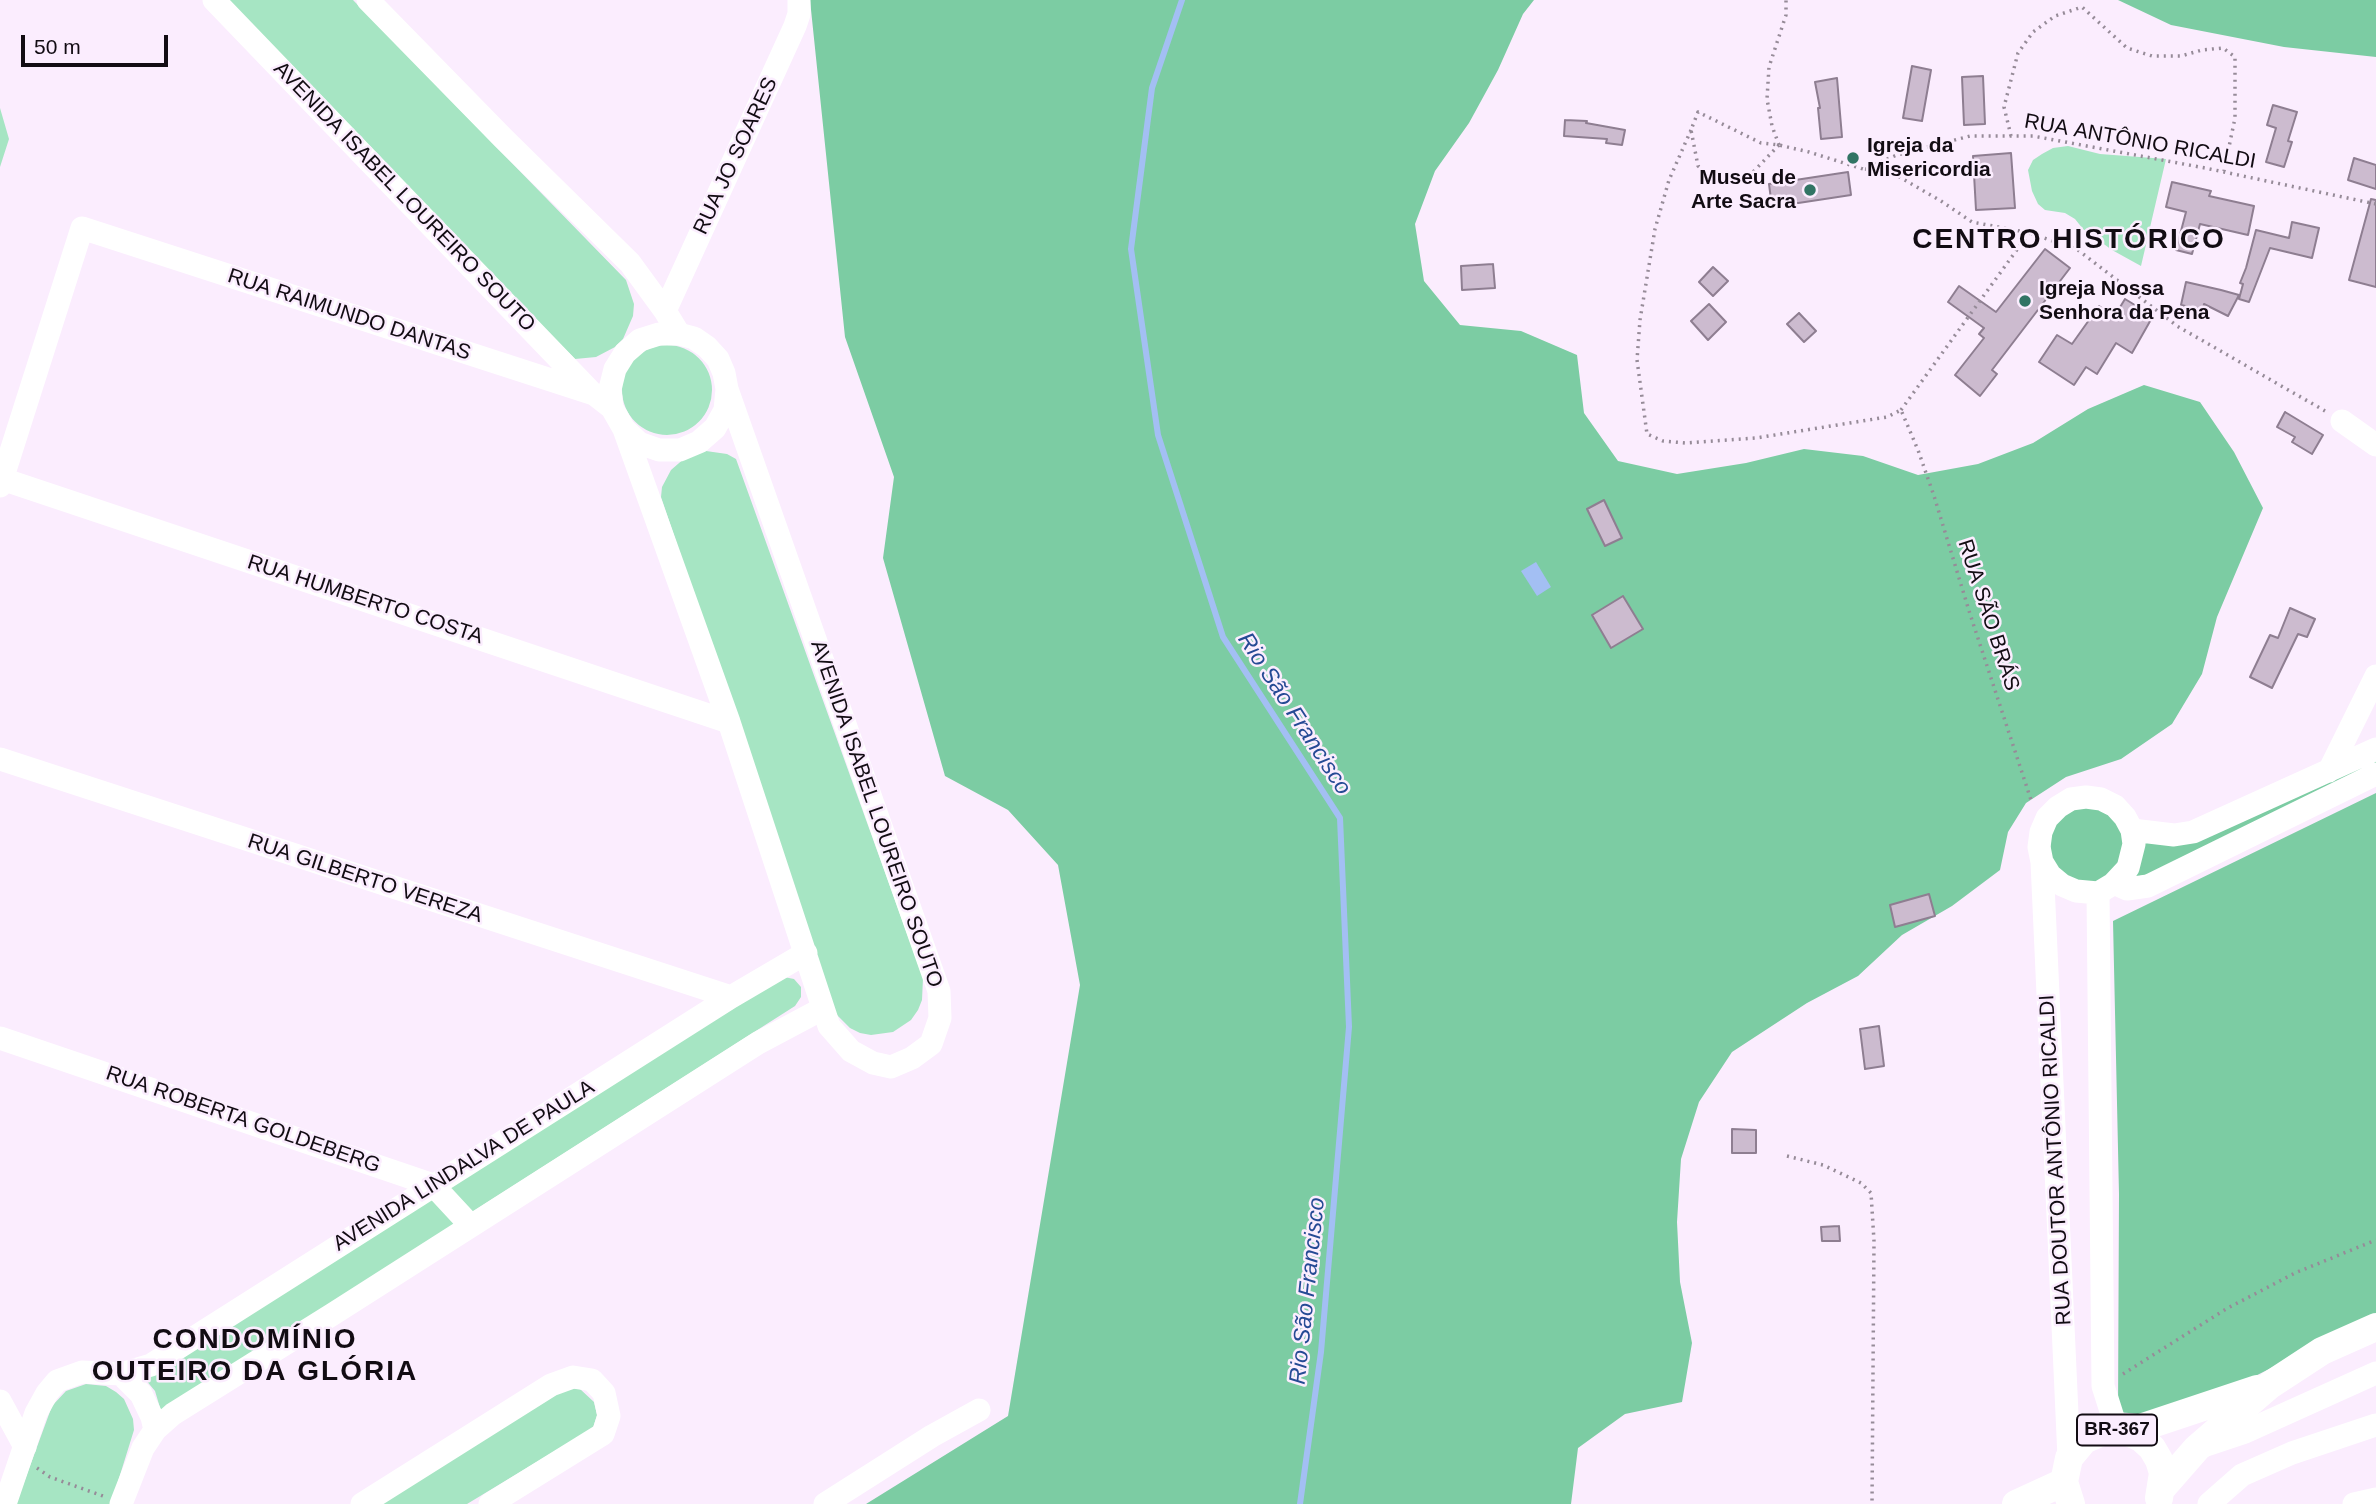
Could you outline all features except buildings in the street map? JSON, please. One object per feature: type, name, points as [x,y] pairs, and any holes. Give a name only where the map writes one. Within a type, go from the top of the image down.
[{"type":"main road","name":"BR-367","points":[[2159,1496],[2197,1448],[2270,1385],[2322,1351],[2376,1327]]},
{"type":"main road","name":"BR-367","points":[[2016,1504],[2068,1481],[2075,1448],[2094,1434],[2123,1431],[2270,1385]]},
{"type":"main road","name":"BR-367","points":[[2123,1431],[2141,1438],[2155,1454],[2163,1474],[2159,1496]]},
{"type":"street","name":"AVENIDA ISABEL LOUREIRO SOUTO","points":[[214,0],[594,394]]},
{"type":"street","points":[[369,0],[630,263],[665,311],[678,334],[659,334],[640,340],[625,353],[615,369],[610,389],[612,408]]},
{"type":"street","name":"RUA JO SOARES","points":[[665,311],[795,26],[799,14],[799,0]]},
{"type":"street","name":"RUA RAIMUNDO DANTAS","points":[[1,483],[82,228],[594,394],[612,408]]},
{"type":"street","name":"AVENIDA ISABEL LOUREIRO SOUTO","points":[[612,408],[624,429],[729,722],[829,1026],[852,1051],[873,1063],[891,1066],[912,1058],[931,1044],[940,1018],[939,991],[727,389],[724,373],[712,353],[694,338],[678,334]]},
{"type":"street","name":"AVENIDA ISABEL LOUREIRO SOUTO","points":[[624,429],[639,443],[659,450],[680,450],[699,442],[715,429],[725,410],[727,389]]},
{"type":"street","points":[[2342,421],[2376,446]]},
{"type":"street","name":"RUA HUMBERTO COSTA","points":[[1,483],[729,722]]},
{"type":"street","points":[[2329,771],[2376,676]]},
{"type":"street","points":[[2132,830],[2174,835],[2193,832],[2376,749]]},
{"type":"street","name":"RUA GILBERTO VEREZA","points":[[0,759],[731,998]]},
{"type":"street","points":[[2106,888],[2128,868],[2134,844],[2132,830],[2115,806],[2101,799],[2071,799],[2047,818],[2041,832],[2039,847],[2042,862],[2050,875],[2062,885],[2076,891],[2127,889],[2148,886],[2376,774]]},
{"type":"street","name":"RUA DOUTOR ANTÔNIO RICALDI","points":[[2042,862],[2068,1481]]},
{"type":"street","name":"RUA DOUTOR ANTÔNIO RICALDI","points":[[2106,888],[2103,1386],[2123,1431]]},
{"type":"street","name":"AVENIDA LINDALVA DE PAULA","points":[[5,1504],[36,1413],[57,1381],[82,1371],[121,1374],[151,1365],[433,1185],[806,953]]},
{"type":"street","points":[[122,1503],[143,1448],[155,1430],[173,1413],[758,1042],[822,1009]]},
{"type":"street","name":"RUA ROBERTA GOLDEBERG","points":[[0,1038],[433,1185],[471,1226]]},
{"type":"street","points":[[2197,1448],[2245,1432],[2376,1373]]},
{"type":"street","points":[[121,1374],[141,1394],[155,1430]]},
{"type":"street","points":[[362,1504],[551,1385],[573,1377],[592,1380],[604,1393],[609,1416],[603,1434],[490,1504]]},
{"type":"street","points":[[0,1401],[25,1447]]},
{"type":"street","points":[[825,1504],[932,1436],[979,1410]]},
{"type":"street","points":[[2209,1504],[2242,1475],[2292,1453],[2376,1425]]},
{"type":"street","points":[[2354,1504],[2376,1499]]},
{"type":"path","points":[[1779,145],[1767,99],[1769,67],[1786,15],[1786,0]]},
{"type":"path","points":[[2011,136],[2004,107],[2018,53],[2033,32],[2055,16],[2082,7],[2127,48],[2152,56],[2181,56],[2223,48],[2235,57],[2235,118],[2228,140],[2224,172]]},
{"type":"path","points":[[2030,233],[1901,410],[1877,418],[1756,438],[1685,443],[1663,441],[1647,434],[1637,360],[1640,320],[1655,229],[1669,180],[1699,112],[1761,143],[1779,145],[1863,169],[1891,172],[1972,222],[2030,233],[2078,250],[2178,326],[2342,421]]},
{"type":"path","points":[[1691,130],[1698,166],[1710,176],[1725,182],[1741,179],[1753,172],[1779,145]]},
{"type":"path","name":"RUA ANTÔNIO RICALDI","points":[[1863,169],[1897,155],[1970,136],[2046,138],[2376,204]]},
{"type":"path","name":"RUA SÃO BRÁS","points":[[1901,410],[1919,450],[2041,832]]},
{"type":"path","points":[[1787,1156],[1823,1165],[1861,1183],[1871,1193],[1874,1241],[1872,1504]]},
{"type":"path","points":[[2103,1386],[2225,1308],[2294,1273],[2376,1240]]},
{"type":"path","points":[[25,1447],[37,1467],[50,1477],[122,1503]]},
{"type":"green space","points":[[222,0],[353,0],[626,280],[634,304],[633,316],[623,339],[615,347],[596,357],[575,359]]},
{"type":"green space","points":[[810,0],[1534,0],[1523,14],[1498,70],[1469,123],[1435,171],[1415,224],[1424,281],[1460,325],[1521,331],[1577,355],[1584,413],[1618,461],[1677,474],[1746,463],[1804,449],[1863,456],[1918,475],[1978,464],[2033,443],[2088,409],[2144,385],[2200,402],[2234,452],[2263,508],[2217,617],[2202,674],[2172,724],[2121,759],[2066,777],[2026,803],[2008,832],[2000,870],[1952,906],[1902,935],[1858,976],[1807,1003],[1732,1052],[1699,1102],[1681,1159],[1677,1222],[1680,1282],[1692,1343],[1682,1402],[1625,1414],[1578,1448],[1571,1504],[866,1504],[1008,1416],[1080,985],[1058,865],[1008,810],[945,776],[883,558],[894,477],[845,337]]},
{"type":"green space","points":[[2118,0],[2376,0],[2376,57],[2284,47],[2171,25]]},
{"type":"green space","points":[[0,108],[9,139],[0,167]]},
{"type":"green space","points":[[2068,146],[2100,154],[2166,159],[2141,266],[2112,250],[2083,229],[2075,219],[2065,213],[2045,210],[2038,204],[2028,170],[2033,160],[2053,148]]},
{"type":"green space","points":[[667,345],[692,353],[704,365],[712,390],[704,415],[692,427],[667,435],[642,427],[630,415],[622,390],[630,365],[642,353]]},
{"type":"green space","points":[[706,451],[727,454],[736,459],[923,978],[922,1000],[918,1010],[911,1020],[893,1032],[871,1035],[860,1033],[850,1028],[835,1013],[661,497],[662,487],[671,470],[686,457]]},
{"type":"green space","points":[[2376,756],[2376,768],[2178,868],[2135,877],[2141,840],[2164,845],[2177,843]]},
{"type":"green space","points":[[2376,793],[2376,1315],[2190,1409],[2149,1415],[2118,1412],[2119,1194],[2113,921]]},
{"type":"green space","points":[[2074,803],[2113,810],[2130,845],[2100,888],[2052,872],[2049,825]]},
{"type":"green space","points":[[784,977],[794,979],[801,987],[801,997],[795,1006],[472,1212],[451,1191],[451,1184]]},
{"type":"green space","points":[[427,1199],[435,1199],[460,1225],[161,1411],[155,1391],[145,1379]]},
{"type":"green space","points":[[86,1384],[106,1386],[116,1392],[124,1399],[133,1419],[134,1430],[111,1504],[16,1504],[52,1406],[66,1391]]},
{"type":"green space","points":[[567,1388],[580,1389],[594,1402],[597,1415],[593,1428],[467,1504],[381,1504]]},
{"type":"water","points":[[1536,562],[1551,587],[1537,596],[1521,571]]},
{"type":"waterway","name":"Rio São Francisco","points":[[1182,0],[1152,88],[1131,249],[1158,435],[1223,637],[1340,818],[1349,1027],[1321,1352],[1300,1504]]},
{"type":"place","name":"Igreja da Misericordia","points":[[1853,158]]},
{"type":"place","name":"Museu de Arte Sacra","points":[[1810,190]]},
{"type":"place","name":"Igreja Nossa Senhora da Pena","points":[[2025,301]]},
{"type":"district","name":"CENTRO HISTÓRICO","points":[[2069,240]]},
{"type":"district","name":"CONDOMÍNIO OUTEIRO DA GLÓRIA","points":[[255,1356]]}]
